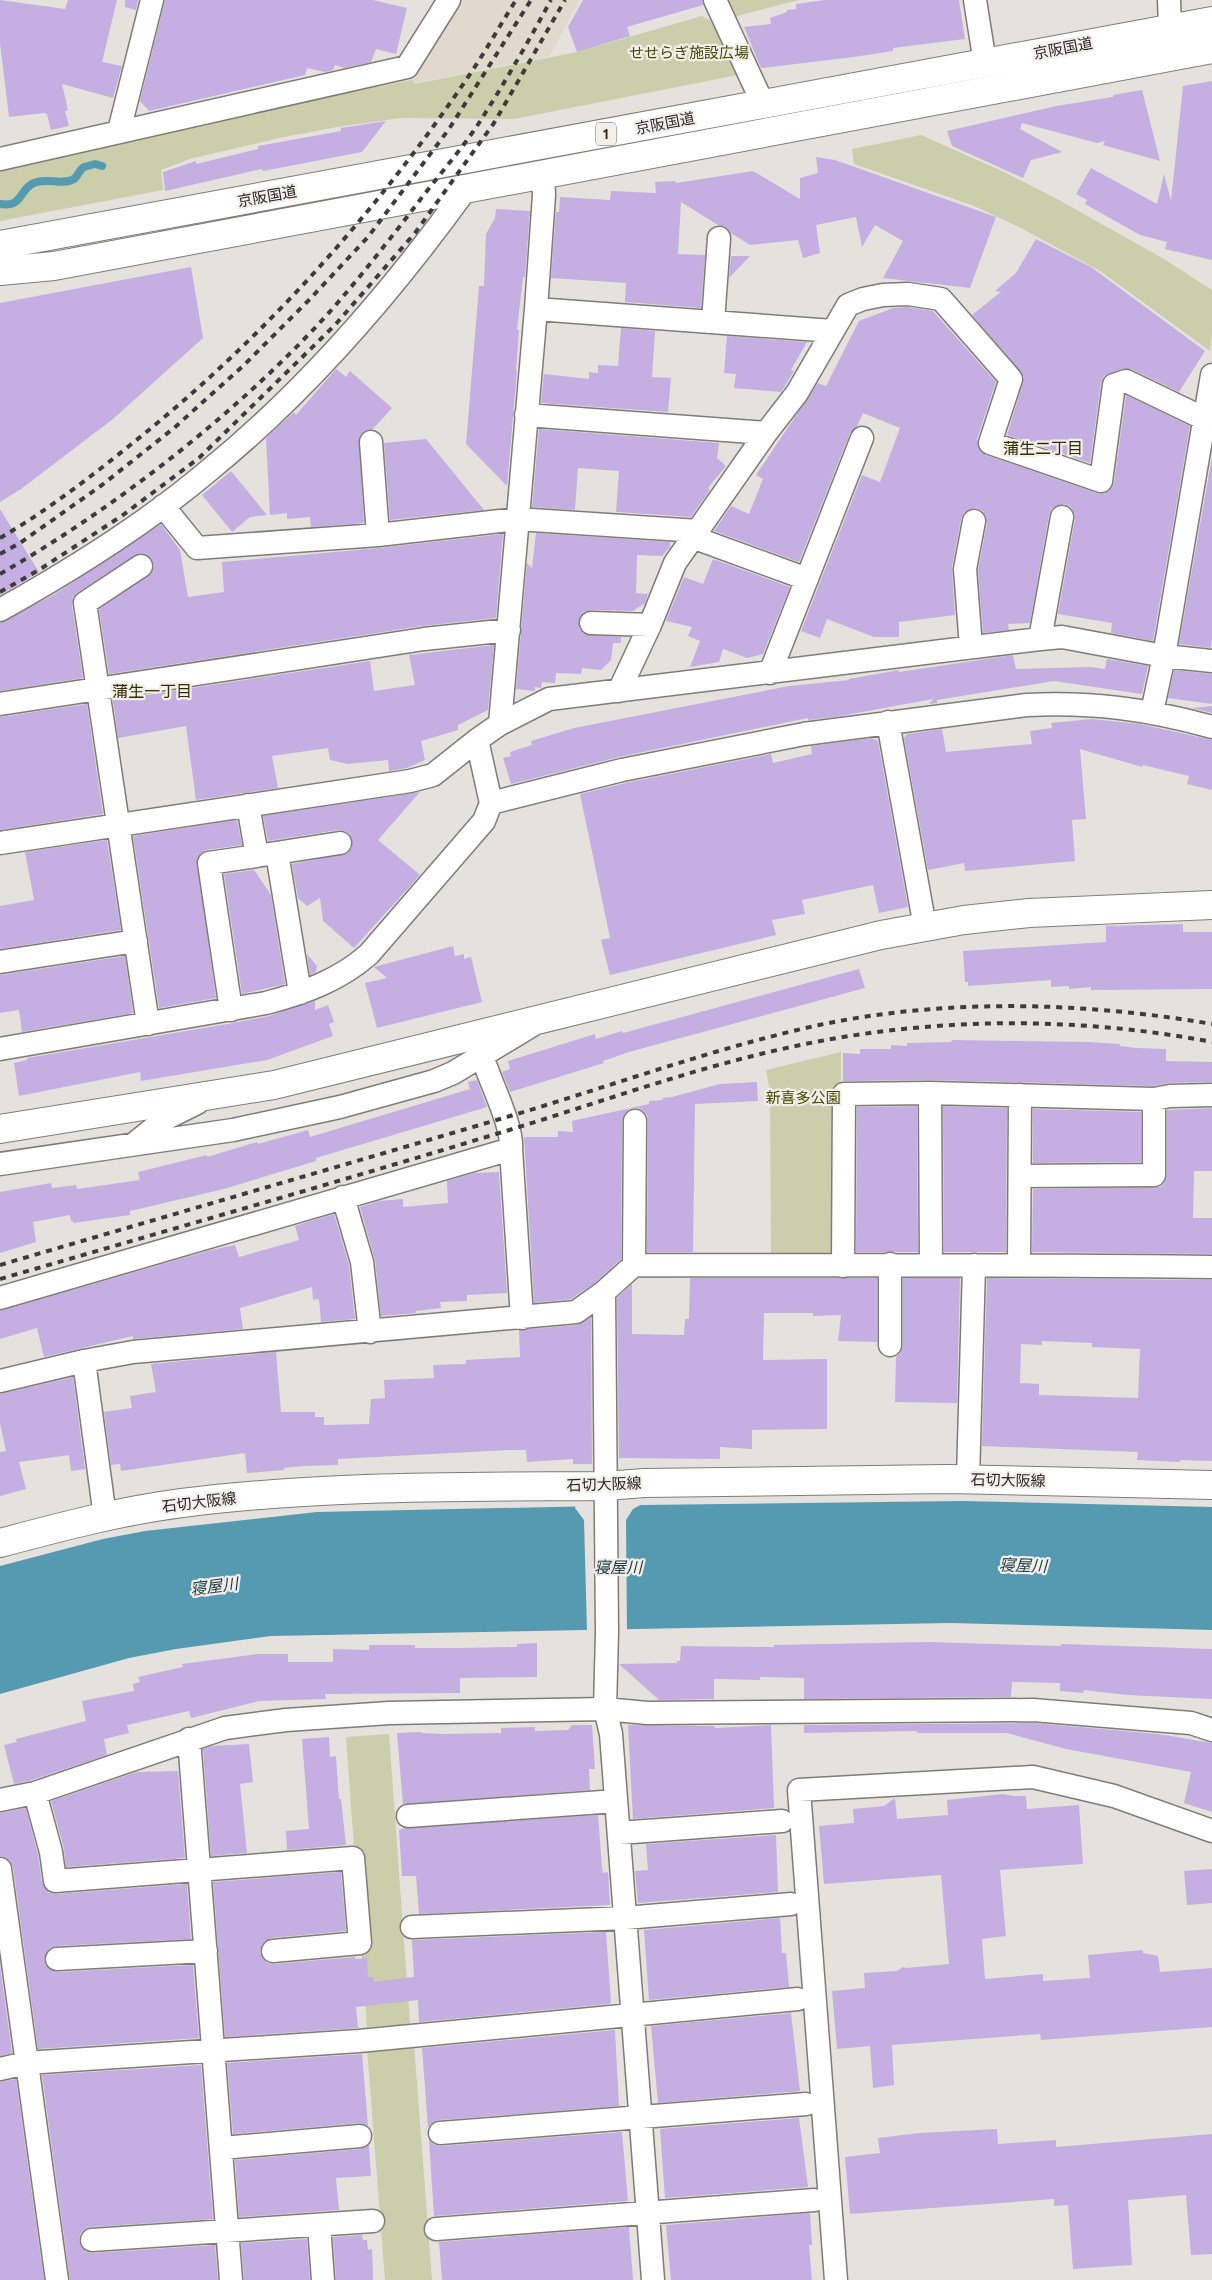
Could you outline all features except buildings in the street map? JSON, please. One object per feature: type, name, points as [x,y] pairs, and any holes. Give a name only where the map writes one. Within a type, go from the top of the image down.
[{"type":"main road","name":"京阪国道","points":[[0,245],[985,63],[1170,27],[1212,21]]},
{"type":"main road","name":"京阪国道","points":[[0,271],[54,266],[1212,49]]},
{"type":"main road","points":[[0,1128],[274,1084],[871,938],[925,927],[990,916],[1048,911],[1212,905]]},
{"type":"main road","name":"石切大阪線","points":[[0,1543],[105,1517],[181,1503],[313,1491],[606,1494],[644,1483],[968,1479],[1212,1485]]},
{"type":"street","points":[[119,131],[152,0]]},
{"type":"street","points":[[0,158],[407,67],[449,0]]},
{"type":"street","points":[[715,0],[763,104]]},
{"type":"street","points":[[975,0],[985,63]]},
{"type":"street","points":[[1169,0],[1170,27]]},
{"type":"street","points":[[500,724],[536,309],[544,194],[543,174]]},
{"type":"street","points":[[0,610],[46,584],[163,506],[207,472],[281,406],[348,337],[424,248],[466,189]]},
{"type":"street","points":[[713,322],[720,238]]},
{"type":"street","points":[[618,691],[650,625],[675,563],[766,432],[797,393],[848,305],[863,299],[883,295],[908,294],[941,300],[1011,379],[990,443],[1101,481],[1114,385],[1126,380],[1205,419]]},
{"type":"street","points":[[536,309],[832,331]]},
{"type":"street","points":[[1152,712],[1164,656],[1212,375]]},
{"type":"street","points":[[526,415],[766,432]]},
{"type":"street","points":[[770,673],[862,438]]},
{"type":"street","points":[[371,442],[378,534]]},
{"type":"street","points":[[163,506],[197,548],[378,534],[517,519],[695,534],[807,579]]},
{"type":"street","points":[[1040,639],[1062,517]]},
{"type":"street","points":[[971,647],[965,569],[974,521]]},
{"type":"street","points":[[141,566],[85,603],[96,690],[148,1024]]},
{"type":"street","points":[[591,623],[650,625]]},
{"type":"street","points":[[0,704],[424,639],[509,630]]},
{"type":"street","points":[[0,843],[410,781],[433,775],[500,724],[549,699],[1040,639],[1062,638],[1164,656],[1212,661]]},
{"type":"street","points":[[491,803],[622,770],[804,734],[1027,705],[1116,706],[1152,712],[1212,727]]},
{"type":"street","points":[[888,722],[925,927]]},
{"type":"street","points":[[0,1049],[266,1003],[300,993],[345,973],[369,954],[484,821],[491,803],[477,740]]},
{"type":"street","points":[[248,805],[267,855],[300,993]]},
{"type":"street","points":[[231,1010],[209,863],[340,843]]},
{"type":"street","points":[[0,962],[136,941]]},
{"type":"street","points":[[0,1164],[255,1126],[340,1107],[434,1081],[453,1073],[546,1017]]},
{"type":"street","points":[[486,1067],[512,1141],[522,1318]]},
{"type":"street","points":[[930,1092],[931,1264]]},
{"type":"street","points":[[843,1266],[844,1094],[930,1092],[1154,1099],[1170,1096],[1212,1095]]},
{"type":"street","points":[[133,1145],[165,1119],[189,1105],[221,1094]]},
{"type":"street","points":[[1019,1264],[1020,1095]]},
{"type":"street","points":[[1020,1176],[1154,1175],[1154,1099]]},
{"type":"street","points":[[634,1265],[635,1121]]},
{"type":"street","points":[[0,1298],[511,1148]]},
{"type":"street","points":[[343,1197],[362,1262],[370,1332]]},
{"type":"street","points":[[890,1264],[890,1345]]},
{"type":"street","points":[[0,1381],[84,1361],[133,1352],[576,1312],[604,1292],[634,1265],[843,1266],[1019,1264],[1212,1267]]},
{"type":"street","points":[[968,1479],[974,1265]]},
{"type":"street","points":[[604,1292],[607,1632],[604,1709],[611,1734],[653,2280]]},
{"type":"street","points":[[84,1361],[105,1517]]},
{"type":"street","points":[[0,1800],[35,1793],[226,1728],[295,1720],[389,1713],[604,1709],[647,1712],[1033,1710],[1191,1724],[1212,1730]]},
{"type":"street","points":[[189,1740],[231,2280]]},
{"type":"street","points":[[836,2280],[800,1790],[1033,1776],[1114,1796],[1212,1831]]},
{"type":"street","points":[[35,1793],[52,1852],[55,1881],[353,1858],[360,1943],[273,1951]]},
{"type":"street","points":[[408,1816],[616,1801]]},
{"type":"street","points":[[619,1834],[782,1821]]},
{"type":"street","points":[[0,1868],[57,2280]]},
{"type":"street","points":[[412,1927],[625,1918],[791,1904]]},
{"type":"street","points":[[57,1959],[206,1951]]},
{"type":"street","points":[[0,2070],[26,2064],[359,2041],[633,2013],[798,1999]]},
{"type":"street","points":[[440,2133],[806,2104]]},
{"type":"street","points":[[222,2148],[360,2136]]},
{"type":"street","points":[[436,2229],[814,2200]]},
{"type":"street","points":[[92,2240],[373,2221]]},
{"type":"street","points":[[319,2224],[323,2280]]},
{"type":"shaded area","points":[[460,0],[579,0],[550,56],[415,84],[412,80]]},
{"type":"green space","points":[[726,0],[799,0],[733,17]]},
{"type":"green space","name":"せせらぎ施設広場","points":[[702,16],[711,21],[738,75],[514,119],[401,118],[279,138],[190,159],[161,170],[163,190],[0,221],[0,171],[334,95],[412,80],[415,84],[577,52]]},
{"type":"green space","points":[[921,135],[1002,171],[1059,200],[1164,259],[1212,290],[1210,351],[1100,271],[1021,228],[974,206],[854,164],[852,149]]},
{"type":"green space","name":"新喜多公園","points":[[841,1052],[841,1085],[837,1085],[835,1248],[826,1258],[771,1260],[770,1091],[766,1070]]},
{"type":"green space","points":[[389,1734],[410,2024],[367,2027],[346,1737]]},
{"type":"green space","points":[[414,2044],[432,2280],[385,2280],[367,2048]]},
{"type":"water","name":"寝屋川","points":[[963,1501],[1212,1507],[1212,1630],[950,1623],[271,1636],[176,1649],[129,1658],[0,1694],[0,1566],[103,1539],[145,1531],[317,1512]]},
{"type":"pier","points":[[646,1502],[633,1509],[626,1520],[627,1631],[587,1631],[584,1520],[575,1508],[576,1504]]},
{"type":"waterway","points":[[0,204],[17,201],[29,186],[39,181],[69,181],[74,179],[84,167],[95,164],[102,166]]},
{"type":"railway","points":[[0,538],[66,495],[129,446],[224,364],[268,321],[353,229],[392,181],[466,80],[516,0]]},
{"type":"railway","points":[[0,554],[20,543],[102,485],[174,428],[242,367],[309,300],[368,237],[449,129],[531,0]]},
{"type":"railway","points":[[0,574],[87,520],[130,489],[214,423],[291,353],[326,316],[374,259],[470,135],[506,80],[551,0]]},
{"type":"railway","points":[[0,592],[39,570],[123,515],[199,458],[335,325],[415,233],[494,123],[565,0]]},
{"type":"railway","points":[[0,1265],[500,1119],[738,1045],[819,1025],[867,1016],[916,1010],[1016,1006],[1115,1011],[1212,1024]]},
{"type":"railway","points":[[0,1279],[443,1150],[712,1067],[747,1057],[835,1038],[888,1031],[997,1023],[1105,1027],[1159,1033],[1212,1042]]},
{"type":"district","name":"蒲生二丁目","points":[[1043,448]]},
{"type":"district","name":"蒲生一丁目","points":[[152,691]]}]
